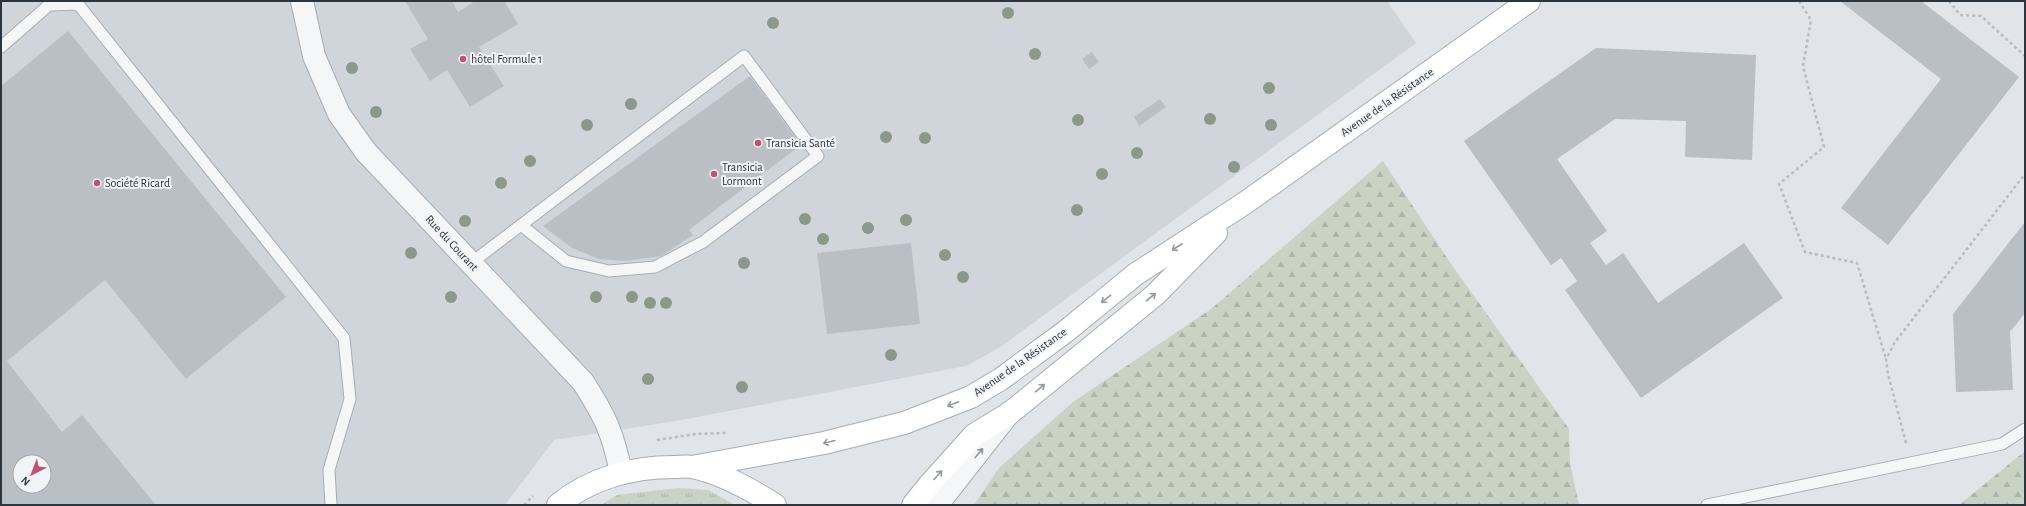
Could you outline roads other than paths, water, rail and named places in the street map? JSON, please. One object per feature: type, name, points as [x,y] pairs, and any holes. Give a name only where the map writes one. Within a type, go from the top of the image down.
[{"type":"main road","name":"Avenue de la Résistance","points":[[692,467],[824,443],[904,423],[972,397],[1001,379],[1065,332],[1136,274],[1245,203],[1529,1]]},
{"type":"main road","name":"Avenue de la Résistance","points":[[913,505],[974,435],[1010,413],[1155,295],[1245,203]]},
{"type":"main road","points":[[558,505],[586,486],[621,473],[655,467],[692,467],[743,485],[775,505]]},
{"type":"street","name":"Rue du Courant","points":[[302,1],[314,56],[339,114],[366,152],[583,382],[603,413],[611,431],[621,473]]},
{"type":"street","name":"Avenue de la Résistance","points":[[937,505],[1010,413]]},
{"type":"lane","points":[[1,48],[49,5],[78,4],[344,338],[350,399],[329,470],[331,505]]},
{"type":"lane","points":[[471,263],[521,225],[744,56],[818,156],[703,242],[655,267],[609,271],[566,261],[521,225]]},
{"type":"lane","points":[[1707,505],[2002,444],[2025,429]]},
{"type":"place","name":"hôtel Formule 1","points":[[463,59]]},
{"type":"place","name":"Transicia Santé","points":[[758,143]]},
{"type":"place","name":"Transicia Lormont","points":[[714,174]]},
{"type":"place","name":"Société Ricard","points":[[97,183]]}]
